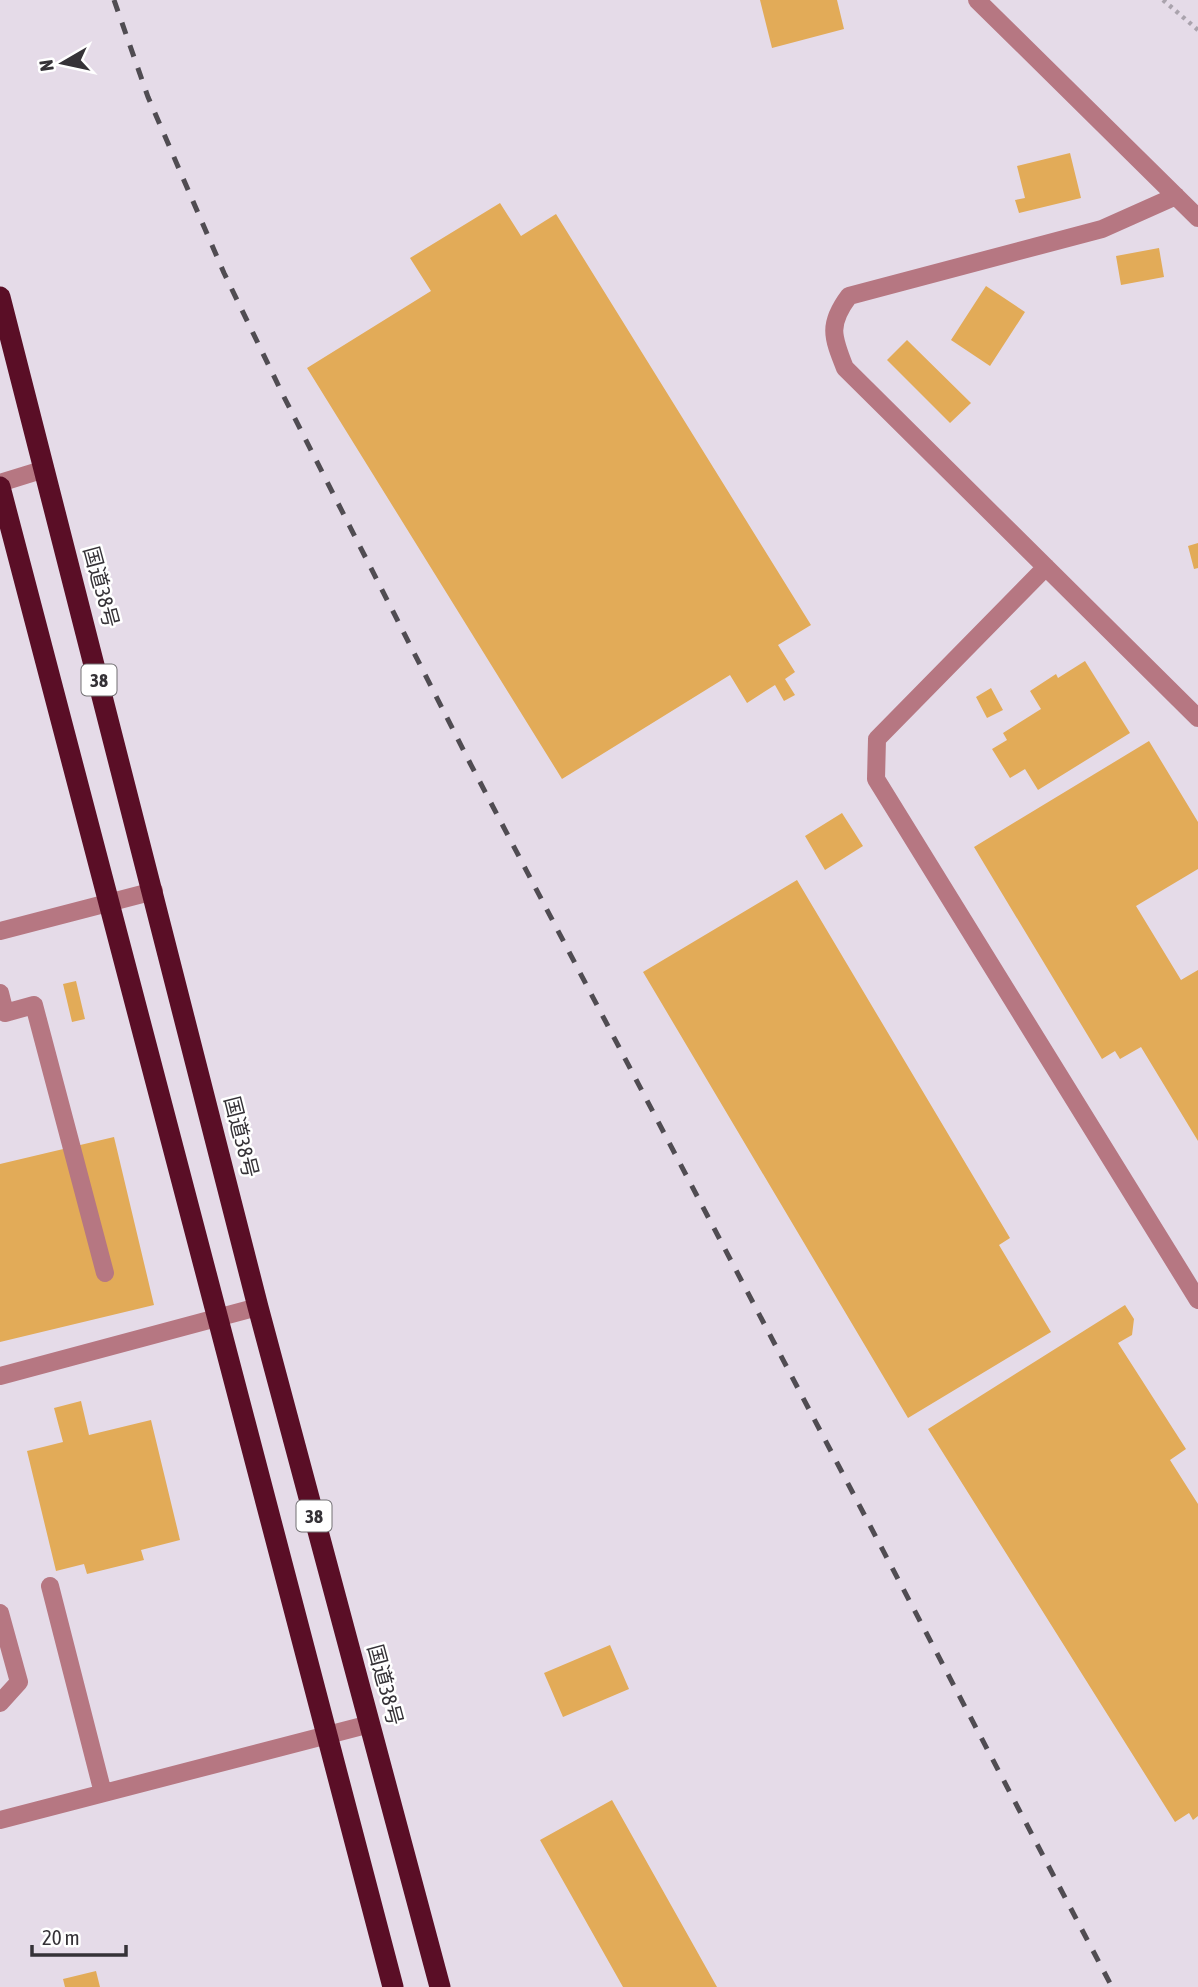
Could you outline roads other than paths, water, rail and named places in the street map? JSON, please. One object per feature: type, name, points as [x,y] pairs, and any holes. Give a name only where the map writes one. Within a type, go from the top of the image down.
[{"type":"highway","name":"国道38号","points":[[0,297],[154,891],[258,1307],[440,1987]]},
{"type":"highway","name":"38","points":[[0,485],[393,1987]]},
{"type":"street","points":[[977,0],[1198,218]]},
{"type":"street","points":[[1177,196],[1102,229],[849,296],[836,313],[832,338],[845,368],[1198,718]]},
{"type":"street","points":[[0,485],[45,469]]},
{"type":"street","points":[[1046,567],[877,739],[876,779],[1198,1300]]},
{"type":"street","points":[[0,931],[154,891]]},
{"type":"street","points":[[0,993],[3,1013],[34,1005],[105,1273]]},
{"type":"street","points":[[0,1376],[258,1307]]},
{"type":"street","points":[[50,1586],[103,1793]]},
{"type":"street","points":[[0,1613],[19,1682],[0,1703]]},
{"type":"street","points":[[0,1820],[370,1724]]},
{"type":"railway","points":[[114,0],[148,97],[224,273],[284,397],[470,763],[1112,1987]]}]
